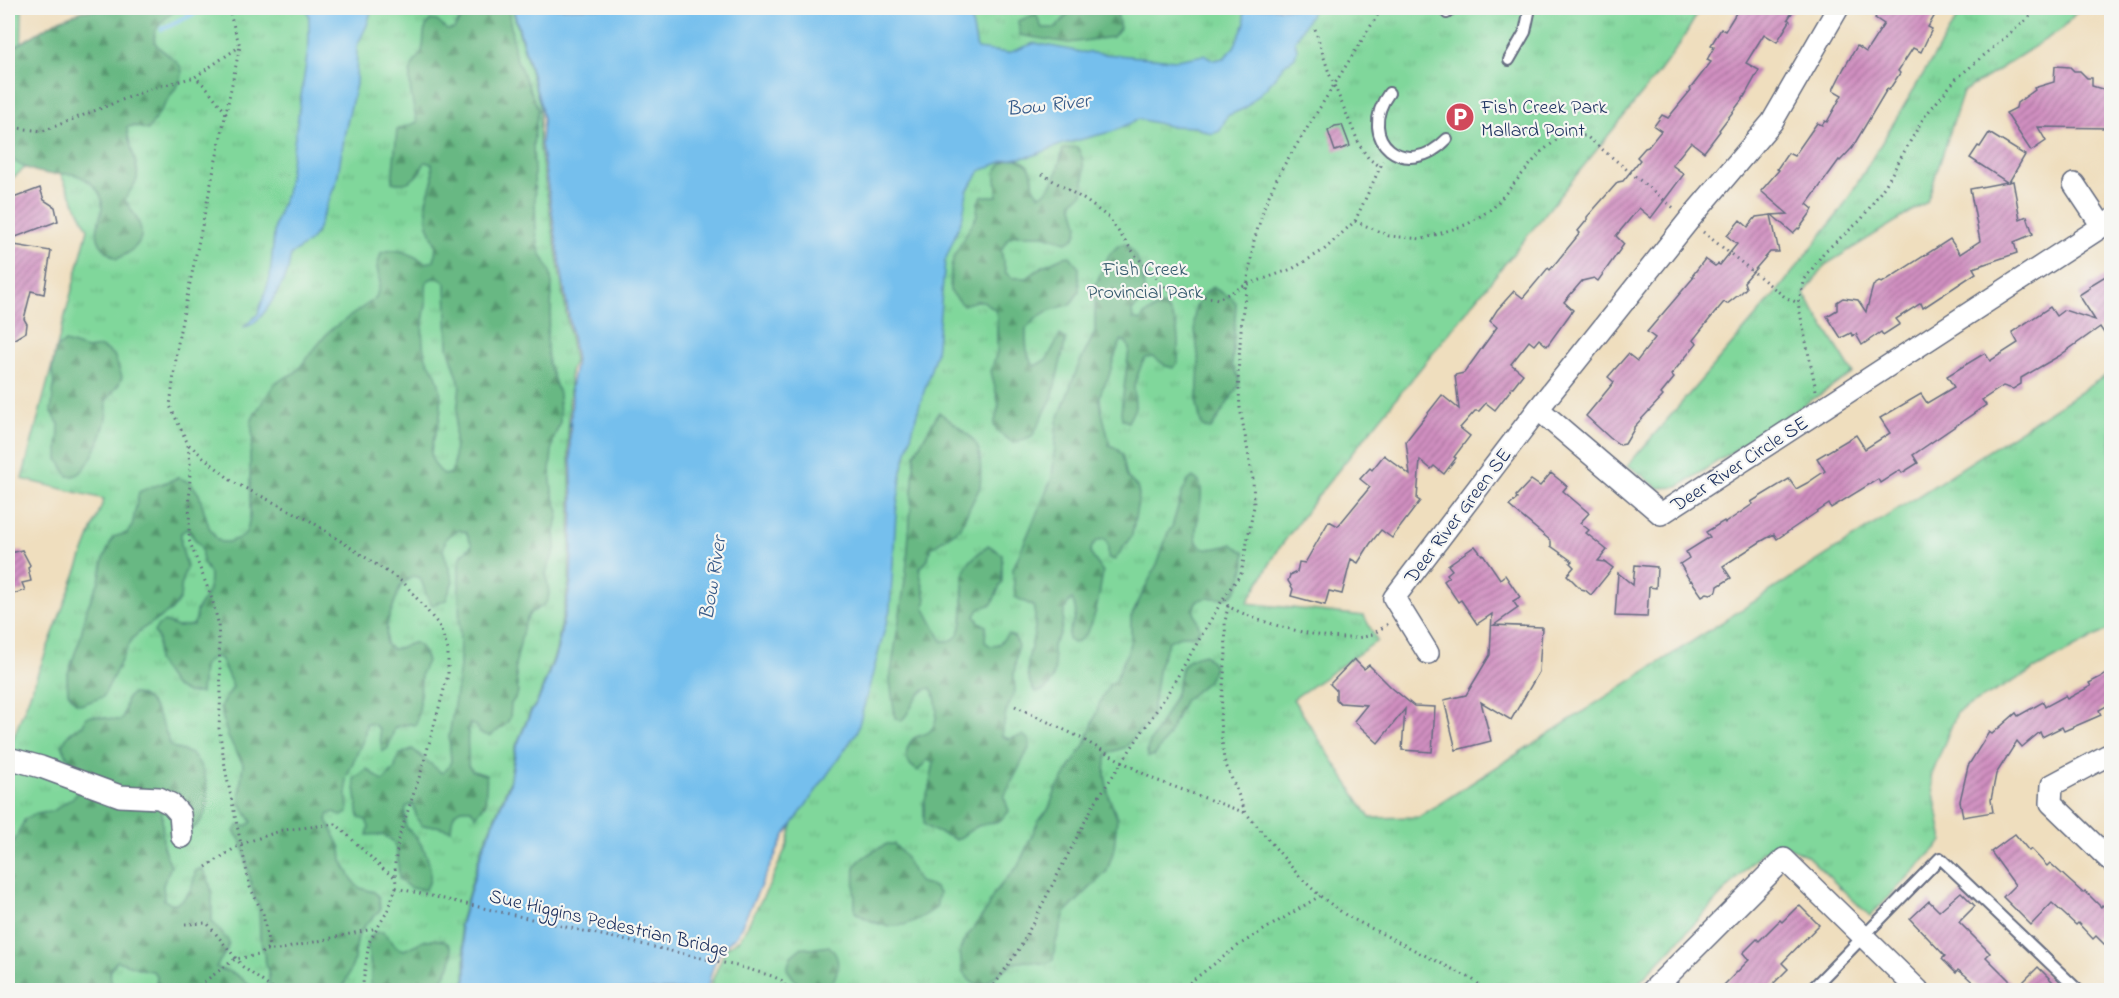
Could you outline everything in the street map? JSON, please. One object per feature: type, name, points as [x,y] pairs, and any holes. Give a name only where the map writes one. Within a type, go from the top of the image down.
[{"type":"street","points":[[1538,409],[1689,220],[1772,122],[1838,8]]},
{"type":"street","name":"Deer River Circle SE","points":[[1538,409],[1660,514],[2107,223],[2074,184]]},
{"type":"street","name":"Deer River Green SE","points":[[1428,653],[1394,598],[1538,409]]},
{"type":"street","points":[[2112,753],[2052,785],[2051,803],[2112,862]]},
{"type":"street","points":[[8,758],[41,767],[120,796],[159,798],[171,804],[180,814],[182,837]]},
{"type":"street","points":[[1653,990],[1784,859],[1918,990]]},
{"type":"lane","points":[[1509,60],[1525,32],[1530,8]]},
{"type":"lane","points":[[1389,93],[1378,113],[1377,122],[1381,140],[1389,148],[1398,155],[1415,158],[1423,156],[1448,139]]},
{"type":"lane","points":[[1811,990],[1940,858],[2078,990]]},
{"type":"path","points":[[193,990],[235,959],[259,955],[269,946],[262,914],[250,887],[226,773],[219,728],[221,691],[218,622],[212,599],[189,540],[188,444],[170,406],[179,335],[240,46],[228,8]]},
{"type":"path","points":[[991,990],[1021,946],[1094,804],[1167,696],[1240,574],[1245,559],[1254,506],[1253,479],[1238,390],[1246,285],[1254,241],[1272,187],[1382,8]]},
{"type":"path","points":[[1826,407],[1817,394],[1798,303],[1804,279],[1824,252],[1861,220],[1886,184],[1924,117],[1956,79],[2040,8]]},
{"type":"path","points":[[1315,29],[1364,153],[1381,167]]},
{"type":"path","points":[[8,127],[43,131],[150,89],[195,77],[240,46]]},
{"type":"path","points":[[195,77],[207,88],[226,113]]},
{"type":"path","points":[[1355,221],[1389,236],[1423,239],[1468,224],[1493,208],[1541,152],[1563,135],[1586,136],[1600,146]]},
{"type":"path","points":[[1042,174],[1108,217],[1136,256],[1168,290],[1218,299],[1246,285],[1292,269],[1311,259],[1332,243],[1355,221],[1389,148]]},
{"type":"path","points":[[188,444],[233,482],[309,520],[404,583],[439,625],[448,650],[448,675],[422,769],[399,837],[395,863],[396,888],[387,912],[369,942],[362,990]]},
{"type":"path","points":[[1225,597],[1228,606],[1225,622],[1226,653],[1220,721],[1224,760],[1246,813],[1299,876],[1320,896],[1347,916],[1472,979],[1486,990]]},
{"type":"path","points":[[1228,606],[1256,619],[1295,629],[1328,636],[1353,638],[1375,633],[1404,614]]},
{"type":"path","points":[[1015,706],[1075,735],[1153,779],[1246,813]]},
{"type":"path","points":[[206,867],[241,844],[283,830],[336,824],[384,870],[395,877]]},
{"type":"path","name":"Sue Higgins Pedestrian Bridge","points":[[396,888],[772,976],[783,981],[787,990]]},
{"type":"path","points":[[1180,990],[1239,945],[1320,896]]},
{"type":"path","points":[[185,924],[207,923],[235,959],[274,990]]},
{"type":"path","points":[[264,950],[278,950],[376,928]]},
{"type":"green space","points":[[8,8],[22,8],[21,67],[126,8],[512,8],[540,106],[539,144],[574,361],[570,372],[568,438],[571,499],[569,582],[556,651],[537,702],[530,712],[515,748],[509,783],[481,850],[459,926],[465,955],[465,980],[461,990],[8,990],[8,752],[104,499],[22,479],[88,229],[48,149],[8,182]]},
{"type":"green space","points":[[118,8],[179,8],[161,23],[155,31],[154,38],[160,48],[180,66],[182,73],[181,80],[148,130],[134,126],[127,127],[137,179],[125,200],[140,226],[141,233],[136,246],[117,259],[105,250],[99,241],[97,233],[102,200],[94,186],[82,177],[73,174],[48,174],[32,170],[20,165],[9,154],[7,144],[14,119],[8,95],[7,77],[8,51],[57,21],[83,11]]},
{"type":"green space","points":[[468,8],[508,8],[515,55],[538,109],[533,144],[536,232],[540,252],[550,271],[552,284],[547,347],[548,362],[559,394],[560,422],[553,441],[550,471],[552,491],[559,512],[555,532],[556,547],[546,573],[548,600],[543,606],[530,613],[524,625],[515,666],[518,693],[511,704],[510,718],[490,736],[479,733],[477,726],[470,724],[467,738],[468,766],[473,771],[486,775],[486,803],[476,816],[471,809],[457,811],[453,816],[451,830],[436,826],[422,826],[417,819],[413,804],[406,807],[406,826],[420,842],[429,863],[430,877],[425,890],[410,888],[399,879],[397,853],[392,840],[378,835],[367,835],[369,827],[366,820],[359,818],[354,779],[367,769],[383,781],[394,770],[399,755],[412,749],[442,773],[448,768],[451,761],[449,737],[460,667],[459,564],[462,555],[472,545],[466,532],[458,530],[446,538],[443,550],[453,581],[446,600],[432,605],[420,578],[413,576],[401,585],[387,623],[386,644],[391,649],[416,643],[427,661],[421,674],[420,704],[416,725],[395,727],[388,748],[382,752],[379,729],[373,724],[366,724],[364,738],[346,778],[348,813],[341,816],[335,812],[329,814],[327,820],[341,848],[342,861],[355,884],[374,892],[379,897],[380,911],[365,925],[358,936],[353,964],[342,990],[260,990],[269,984],[269,976],[260,937],[259,905],[254,897],[242,843],[234,831],[239,825],[246,826],[252,822],[240,803],[243,764],[228,737],[220,707],[233,687],[220,658],[213,657],[203,666],[201,693],[187,693],[174,686],[157,661],[158,638],[154,632],[158,625],[165,622],[178,627],[193,625],[196,611],[209,591],[210,575],[203,562],[201,547],[187,529],[181,533],[181,546],[187,566],[182,580],[180,599],[172,610],[142,629],[132,639],[103,697],[83,704],[76,703],[68,692],[67,676],[80,639],[87,608],[99,581],[104,558],[113,537],[127,533],[132,526],[139,492],[178,477],[191,483],[199,494],[209,527],[216,538],[221,542],[228,542],[242,537],[247,531],[250,516],[250,454],[253,438],[251,423],[275,383],[296,372],[329,331],[376,298],[380,283],[377,267],[381,253],[393,250],[426,263],[434,261],[436,246],[428,225],[426,201],[433,179],[432,164],[425,162],[416,176],[408,182],[392,182],[397,130],[417,122],[411,94],[410,72],[422,51],[425,29],[430,20],[437,21],[447,30],[454,29]],"holes":[[[440,278],[446,284],[448,347],[460,384],[454,465],[451,473],[445,475],[437,468],[431,454],[440,416],[441,395],[436,375],[425,355],[422,335],[427,281]]]},
{"type":"green space","name":"Fish Creek Provincial Park","points":[[849,8],[1701,8],[1679,45],[1657,75],[1316,498],[1278,550],[1247,603],[1364,616],[1377,641],[1293,699],[1370,818],[1419,817],[2111,372],[2111,628],[1957,712],[1931,777],[1943,841],[1870,916],[1806,855],[1785,845],[1762,852],[1632,990],[710,990],[726,948],[740,939],[769,886],[788,843],[801,786]]},
{"type":"green space","points":[[1073,8],[1123,8],[1117,13],[1120,28],[1113,37],[1068,43],[1020,35],[1018,21],[1036,14],[1042,28],[1056,28]]},
{"type":"green space","points":[[1963,8],[2080,8],[2062,29],[1963,92],[1927,202],[1825,265],[1804,294],[1853,373],[1678,487],[1659,488],[1628,465],[1777,292],[1841,210]]},
{"type":"green space","points":[[1077,147],[1083,163],[1084,181],[1083,193],[1072,202],[1078,225],[1073,239],[1066,242],[1044,235],[1015,235],[1008,238],[1001,251],[1006,273],[1012,278],[1027,278],[1043,266],[1063,257],[1070,256],[1079,268],[1079,292],[1070,305],[1046,312],[1026,329],[1028,354],[1035,366],[1047,359],[1060,335],[1066,339],[1052,398],[1033,435],[1013,443],[997,431],[994,425],[999,405],[991,371],[997,352],[995,310],[983,301],[963,305],[950,291],[951,268],[954,256],[977,215],[978,202],[982,196],[997,196],[996,173],[1000,165],[1013,157],[1028,165],[1032,172],[1034,189],[1040,195],[1046,192],[1053,181],[1063,149]]},
{"type":"green space","points":[[1126,244],[1135,255],[1144,285],[1142,300],[1132,311],[1133,319],[1141,321],[1144,315],[1162,305],[1173,317],[1177,331],[1178,363],[1173,368],[1154,357],[1146,358],[1134,385],[1135,408],[1128,422],[1122,419],[1121,412],[1129,349],[1127,343],[1122,340],[1117,349],[1109,376],[1101,392],[1100,404],[1109,445],[1122,454],[1127,477],[1137,487],[1139,495],[1132,535],[1115,560],[1108,558],[1108,545],[1105,539],[1096,541],[1093,545],[1090,553],[1103,572],[1092,624],[1081,639],[1073,643],[1068,639],[1076,613],[1072,599],[1066,606],[1060,634],[1053,646],[1053,677],[1049,686],[1035,692],[1028,670],[1035,629],[1033,606],[1015,597],[1013,569],[1052,478],[1057,422],[1079,364],[1095,332],[1095,286],[1109,255],[1119,245]]},
{"type":"green space","points":[[1212,287],[1232,298],[1236,304],[1232,365],[1239,378],[1239,385],[1211,429],[1204,428],[1201,423],[1197,404],[1199,362],[1194,322],[1195,309],[1202,296]]},
{"type":"green space","points":[[65,342],[87,349],[101,347],[114,355],[122,377],[106,401],[104,428],[96,448],[81,472],[72,476],[68,476],[58,459],[59,424],[51,412],[55,350]]},
{"type":"green space","points":[[939,412],[966,433],[978,448],[980,487],[959,529],[931,548],[927,561],[919,569],[926,599],[924,607],[942,641],[952,640],[958,634],[961,625],[963,577],[967,565],[988,545],[1002,554],[1002,581],[992,604],[979,609],[975,616],[986,626],[985,642],[991,646],[999,644],[1008,634],[1014,637],[1018,644],[1014,675],[1015,691],[1006,712],[1002,736],[1009,739],[1023,735],[1029,740],[1029,748],[1004,797],[1009,811],[998,821],[978,826],[956,840],[924,824],[924,802],[934,762],[927,760],[918,771],[907,758],[911,741],[929,732],[935,723],[937,710],[933,692],[931,688],[921,693],[901,721],[895,718],[890,680],[906,574],[915,453]]},
{"type":"green space","points":[[1193,477],[1200,483],[1201,488],[1197,542],[1203,547],[1214,548],[1232,544],[1245,553],[1241,580],[1230,596],[1204,598],[1196,602],[1193,609],[1200,629],[1196,635],[1182,635],[1169,641],[1159,665],[1151,719],[1126,747],[1111,752],[1106,758],[1105,775],[1109,797],[1117,818],[1114,849],[1107,871],[1065,913],[1053,960],[1047,964],[1026,961],[1014,963],[984,984],[977,985],[971,982],[962,971],[960,950],[963,942],[985,912],[994,893],[1018,866],[1039,820],[1048,810],[1056,790],[1086,742],[1102,697],[1109,685],[1115,681],[1128,651],[1131,638],[1131,617],[1159,560],[1182,493],[1188,481]]},
{"type":"green space","points":[[1205,654],[1214,665],[1212,673],[1207,682],[1184,701],[1168,736],[1155,755],[1148,757],[1149,744],[1174,697],[1181,670],[1189,660]]},
{"type":"green space","points":[[132,694],[140,695],[152,706],[171,746],[190,753],[197,761],[207,787],[204,815],[199,823],[189,830],[168,809],[162,812],[163,847],[171,866],[163,885],[164,900],[176,903],[182,900],[193,884],[195,871],[202,868],[209,881],[212,894],[212,921],[229,942],[227,950],[216,967],[235,974],[255,990],[155,990],[157,977],[153,971],[117,961],[110,969],[111,982],[116,987],[124,985],[131,990],[8,990],[8,958],[13,953],[13,945],[8,937],[8,854],[25,819],[32,815],[53,811],[75,796],[85,784],[85,776],[71,762],[64,750],[62,745],[66,738],[83,725],[86,717],[121,720],[127,698]]},
{"type":"green space","points":[[887,844],[894,844],[904,855],[919,882],[934,887],[939,893],[936,908],[915,921],[896,926],[877,923],[855,912],[855,867],[865,857]]},
{"type":"green space","points":[[376,932],[383,932],[398,948],[404,950],[427,940],[440,940],[448,943],[452,950],[452,958],[445,976],[431,990],[371,990],[371,967],[367,944]]},
{"type":"green space","points":[[829,946],[834,951],[838,967],[829,990],[805,990],[799,986],[787,969],[791,956],[802,947],[810,949]]},
{"type":"water","points":[[306,8],[372,8],[357,46],[356,84],[337,180],[316,233],[310,241],[291,255],[286,275],[263,314],[251,325],[244,327],[258,314],[270,278],[275,224],[287,190],[309,43],[309,15]]},
{"type":"water","name":"Bow River","points":[[513,8],[967,8],[977,49],[1008,53],[1035,43],[1080,52],[1176,60],[1205,55],[1214,60],[1224,58],[1234,47],[1245,23],[1243,8],[1314,8],[1295,41],[1297,49],[1295,57],[1284,65],[1268,86],[1245,108],[1227,116],[1220,131],[1212,134],[1195,127],[1169,126],[1139,119],[1114,131],[1063,144],[1032,156],[1006,160],[980,171],[967,191],[963,215],[945,261],[936,353],[902,471],[896,513],[890,610],[857,732],[785,835],[737,935],[724,947],[716,960],[707,990],[462,990],[466,980],[466,954],[460,926],[483,848],[510,784],[516,748],[531,712],[538,702],[557,652],[571,582],[573,500],[570,438],[571,388],[576,360],[541,144],[543,120],[541,106]]},
{"type":"building","points":[[1739,8],[1795,8],[1777,42],[1764,34],[1746,63],[1759,70],[1744,97],[1704,152],[1691,142],[1672,165],[1684,174],[1651,218],[1639,208],[1616,236],[1624,244],[1598,281],[1594,278],[1582,281],[1564,302],[1573,310],[1547,346],[1539,339],[1534,345],[1529,341],[1511,364],[1523,374],[1495,410],[1486,403],[1479,411],[1475,411],[1460,428],[1470,436],[1444,474],[1434,466],[1431,469],[1420,460],[1417,499],[1420,501],[1392,538],[1381,530],[1358,563],[1351,559],[1342,594],[1329,591],[1325,605],[1291,596],[1293,589],[1288,581],[1290,575],[1297,572],[1299,562],[1305,563],[1329,521],[1338,526],[1370,487],[1360,479],[1370,468],[1372,470],[1384,455],[1410,475],[1406,441],[1442,395],[1459,409],[1455,375],[1464,373],[1497,327],[1490,321],[1497,310],[1514,291],[1523,298],[1548,268],[1550,270],[1580,233],[1578,231],[1587,217],[1618,182],[1623,181],[1640,160],[1637,157],[1661,131],[1654,126],[1662,115],[1668,118],[1691,90],[1711,62],[1707,60],[1714,47],[1711,45],[1721,29],[1725,31]]},
{"type":"building","points":[[1881,8],[1939,8],[1928,27],[1932,29],[1921,52],[1913,48],[1898,71],[1900,73],[1889,90],[1887,89],[1852,148],[1839,160],[1807,204],[1813,209],[1799,229],[1793,233],[1772,215],[1788,214],[1761,191],[1779,170],[1777,169],[1788,153],[1794,156],[1817,123],[1822,125],[1825,121],[1827,122],[1842,95],[1833,90],[1844,68],[1857,46],[1866,52],[1884,24],[1875,18]]},
{"type":"building","points":[[2055,66],[2070,67],[2074,71],[2080,71],[2087,78],[2092,78],[2092,86],[2112,92],[2112,128],[2038,127],[2046,141],[2031,151],[2006,113],[2016,108],[2017,103],[2035,90],[2034,88],[2054,82]]},
{"type":"building","points":[[1342,125],[1350,146],[1335,151],[1328,131],[1335,126]]},
{"type":"building","points":[[1989,133],[2025,155],[2009,182],[2013,181],[2020,219],[2027,216],[2033,234],[2014,242],[2017,253],[1973,268],[1976,273],[1923,308],[1921,303],[1896,319],[1900,324],[1883,335],[1881,332],[1862,345],[1856,334],[1853,336],[1851,333],[1841,338],[1827,316],[1837,310],[1837,302],[1843,298],[1858,300],[1866,312],[1873,286],[1879,282],[1882,283],[1950,239],[1960,254],[1980,241],[1970,189],[2007,182],[1970,158]]},
{"type":"building","points":[[40,188],[44,200],[55,207],[58,221],[8,240],[8,200]]},
{"type":"building","points":[[1771,215],[1779,252],[1770,252],[1744,282],[1746,288],[1727,304],[1724,302],[1709,320],[1693,340],[1697,343],[1671,375],[1674,378],[1661,394],[1663,396],[1634,427],[1625,444],[1620,445],[1586,416],[1614,382],[1608,377],[1628,354],[1637,361],[1655,338],[1647,332],[1694,277],[1692,276],[1705,259],[1715,266],[1720,265],[1737,244],[1727,236],[1740,220],[1748,227],[1756,217]]},
{"type":"building","points":[[8,244],[51,251],[44,294],[31,291],[24,319],[27,324],[26,332],[8,343],[8,307],[12,275],[8,274]]},
{"type":"building","points":[[2112,272],[2112,345],[2100,327],[2059,356],[2021,378],[2021,384],[2013,389],[2003,386],[1982,400],[1986,405],[1913,455],[1918,463],[1902,473],[1900,470],[1880,483],[1878,479],[1831,508],[1829,504],[1777,539],[1774,534],[1723,566],[1731,578],[1718,586],[1717,591],[1702,596],[1690,581],[1680,564],[1689,558],[1686,552],[1710,537],[1706,532],[1724,521],[1725,523],[1753,504],[1751,502],[1789,479],[1796,489],[1807,483],[1825,471],[1817,458],[1856,435],[1865,449],[1890,433],[1880,418],[1921,394],[1927,403],[1954,387],[1947,376],[1985,353],[1990,361],[2018,343],[2012,332],[2050,307],[2056,316],[2064,310],[2095,320],[2079,295]]},
{"type":"building","points":[[1551,473],[1567,486],[1563,491],[1589,513],[1580,523],[1589,530],[1586,533],[1607,550],[1598,561],[1605,562],[1613,568],[1591,595],[1567,575],[1574,567],[1570,563],[1572,561],[1551,546],[1551,541],[1509,506],[1531,480],[1540,486]]},
{"type":"building","points":[[1475,546],[1500,579],[1505,575],[1520,597],[1513,601],[1518,608],[1494,625],[1542,627],[1539,672],[1511,720],[1481,702],[1491,741],[1456,750],[1444,700],[1466,695],[1490,655],[1492,614],[1477,624],[1461,600],[1458,602],[1444,581],[1452,570],[1448,565]]},
{"type":"building","points":[[8,548],[11,553],[22,550],[30,565],[28,568],[31,581],[22,583],[25,590],[8,596]]},
{"type":"building","points":[[1635,565],[1657,567],[1656,588],[1649,587],[1647,617],[1615,616],[1618,573],[1633,585]]},
{"type":"building","points":[[1354,659],[1364,669],[1369,665],[1414,706],[1435,707],[1432,752],[1402,750],[1405,709],[1378,743],[1354,721],[1367,705],[1340,703],[1336,699],[1336,690],[1330,684]]},
{"type":"building","points":[[2112,671],[2112,703],[2099,710],[2101,715],[2064,731],[2062,727],[2042,737],[2040,732],[2022,747],[2017,741],[1996,774],[1991,800],[1993,812],[1963,817],[1960,801],[1968,766],[1989,732],[1992,734],[2016,713],[2018,716],[2043,702],[2045,707],[2065,696],[2067,699],[2091,686],[2089,683]]},
{"type":"building","points":[[2015,834],[2029,851],[2031,849],[2047,866],[2050,863],[2083,893],[2085,891],[2101,907],[2102,905],[2112,914],[2112,952],[2096,936],[2093,939],[2078,923],[2076,925],[2052,903],[2031,925],[2003,897],[2015,885],[1991,852]]},
{"type":"building","points":[[1961,892],[1975,906],[1959,922],[1990,953],[1986,957],[2019,990],[1981,990],[1958,970],[1956,973],[1942,959],[1945,956],[1910,919],[1929,901],[1939,911]]},
{"type":"building","points":[[1799,905],[1819,925],[1782,963],[1788,969],[1767,990],[1719,990],[1749,960],[1743,953],[1780,920],[1782,922]]},
{"type":"building","points":[[2038,967],[2054,983],[2047,990],[2029,990],[2022,983]]},
{"type":"waterway","points":[[162,29],[205,8]]},
{"type":"place","name":"Fish Creek Park Mallard Point","points":[[1460,117]]}]
